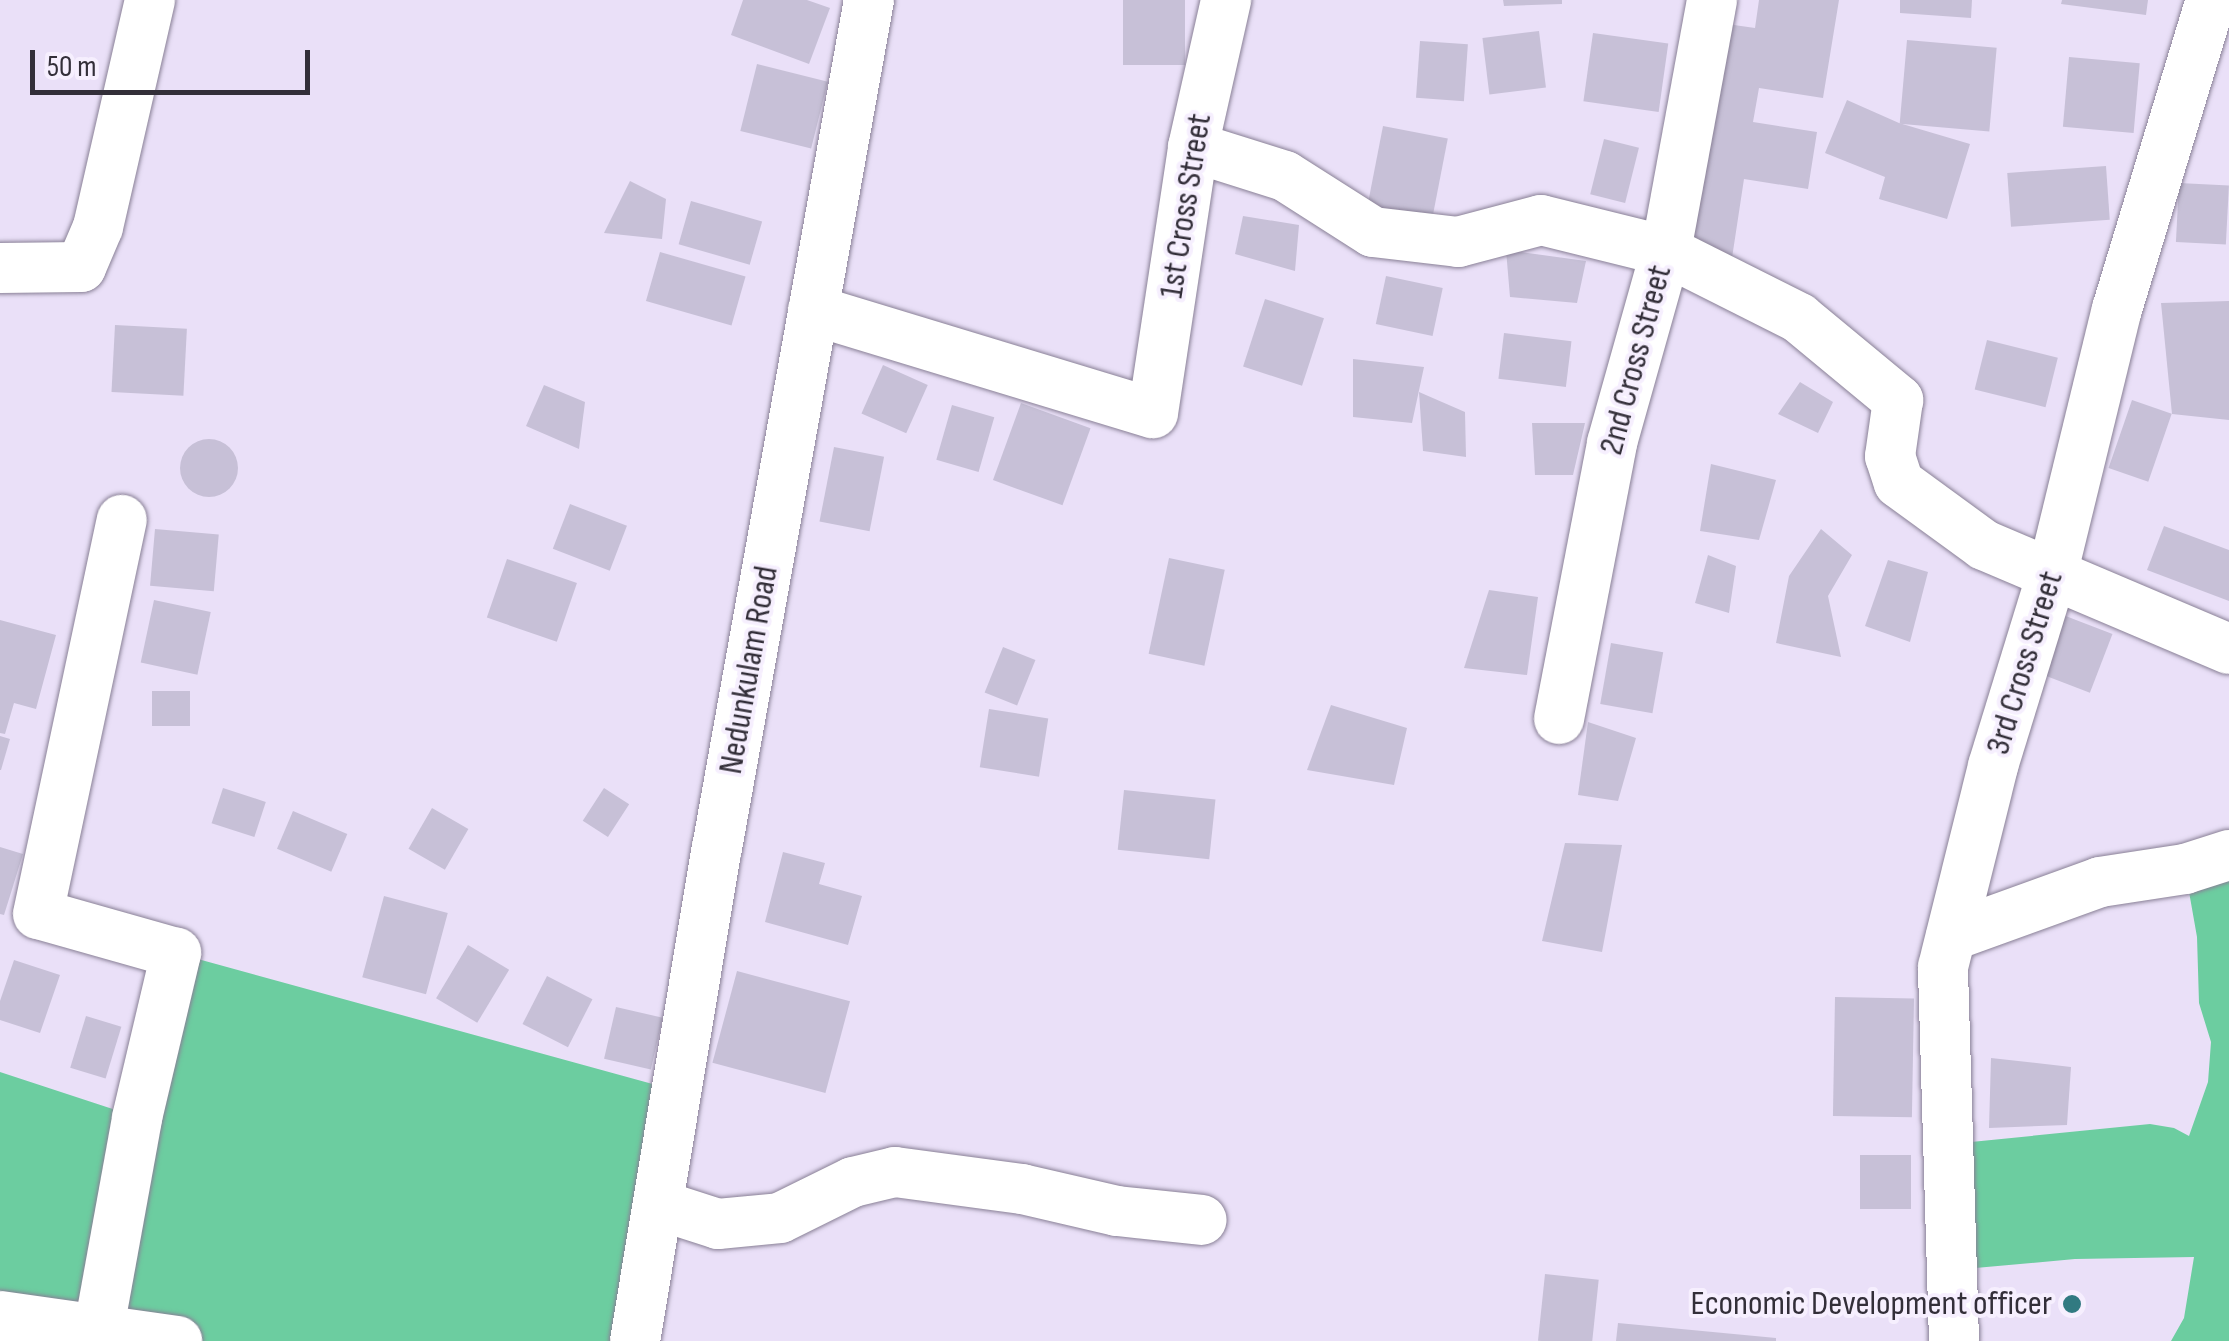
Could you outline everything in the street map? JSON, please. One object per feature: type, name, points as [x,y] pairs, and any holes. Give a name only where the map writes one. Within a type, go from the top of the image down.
[{"type":"street","points":[[0,268],[81,267],[98,228],[150,0]]},
{"type":"street","name":"Nedunkulam Road","points":[[635,1341],[717,848],[868,0]]},
{"type":"street","name":"1st Cross Street","points":[[813,310],[1153,413],[1193,148],[1226,0]]},
{"type":"street","name":"2nd Cross Street","points":[[1559,719],[1612,443],[1666,251],[1712,0]]},
{"type":"street","name":"3rd Cross Street","points":[[1954,1341],[1943,967],[1993,766],[2053,571],[2117,309],[2211,0]]},
{"type":"street","points":[[1193,148],[1285,176],[1373,232],[1458,242],[1541,220],[1666,251],[1799,318],[1898,400],[1890,456],[1899,483],[1984,545],[2053,571],[2229,650]]},
{"type":"street","points":[[99,1328],[137,1118],[176,953],[38,914],[122,520]]},
{"type":"street","points":[[1950,936],[2100,882],[2185,870],[2229,855]]},
{"type":"street","points":[[659,1205],[718,1224],[780,1218],[853,1182],[895,1172],[1022,1189],[1117,1211],[1202,1220]]},
{"type":"street","points":[[0,1316],[177,1341]]},
{"type":"green space","points":[[2229,855],[2229,1341],[2171,1341],[2184,1318],[2194,1257],[2075,1259],[1953,1270],[1951,1144],[2150,1124],[2174,1128],[2189,1136],[2208,1082],[2211,1042],[2199,1003],[2197,937],[2185,869]]},
{"type":"green space","points":[[176,953],[678,1091],[635,1341],[177,1341],[0,1316],[0,1072],[137,1117]]},
{"type":"building","points":[[743,0],[807,0],[830,8],[809,64],[731,35]]},
{"type":"building","points":[[1123,0],[1185,0],[1185,65],[1123,65]]},
{"type":"building","points":[[1503,0],[1562,0],[1562,4],[1504,6]]},
{"type":"building","points":[[1759,0],[1839,0],[1823,98],[1759,88],[1753,122],[1817,132],[1808,189],[1744,179],[1732,258],[1683,251],[1720,23],[1755,28]]},
{"type":"building","points":[[1900,0],[1972,0],[1971,18],[1900,13]]},
{"type":"building","points":[[2062,0],[2148,0],[2146,15],[2061,4]]},
{"type":"building","points":[[1539,31],[1546,88],[1489,95],[1482,38]]},
{"type":"building","points":[[1593,33],[1668,44],[1659,112],[1583,101]]},
{"type":"building","points":[[1907,40],[1997,48],[1989,132],[1900,124]]},
{"type":"building","points":[[1420,41],[1468,44],[1464,101],[1416,98]]},
{"type":"building","points":[[2069,57],[2140,63],[2134,133],[2063,127]]},
{"type":"building","points":[[757,64],[828,82],[811,149],[740,131]]},
{"type":"building","points":[[1847,100],[1899,123],[1970,144],[1947,219],[1879,199],[1885,177],[1825,153]]},
{"type":"building","points":[[1383,126],[1448,139],[1432,220],[1367,207]]},
{"type":"building","points":[[1604,139],[1639,148],[1625,203],[1590,194]]},
{"type":"building","points":[[2106,166],[2110,220],[2011,227],[2007,173]]},
{"type":"building","points":[[630,181],[666,199],[662,239],[604,233]]},
{"type":"building","points":[[2179,183],[2229,186],[2226,245],[2176,242]]},
{"type":"building","points":[[691,201],[762,221],[750,265],[679,244]]},
{"type":"building","points":[[1243,216],[1299,225],[1295,271],[1235,254]]},
{"type":"building","points":[[1506,250],[1586,261],[1577,303],[1510,297]]},
{"type":"building","points":[[660,252],[746,277],[731,326],[646,301]]},
{"type":"building","points":[[1386,276],[1443,288],[1433,336],[1376,324]]},
{"type":"building","points":[[1265,299],[1324,318],[1302,386],[1243,367]]},
{"type":"building","points":[[2229,301],[2229,420],[2172,414],[2161,303]]},
{"type":"building","points":[[115,325],[187,329],[183,396],[111,392]]},
{"type":"building","points":[[1504,333],[1571,341],[1566,387],[1498,379]]},
{"type":"building","points":[[1987,340],[2058,358],[2045,407],[1975,389]]},
{"type":"building","points":[[1353,359],[1424,367],[1412,423],[1353,417]]},
{"type":"building","points":[[883,365],[928,385],[906,433],[861,413]]},
{"type":"building","points":[[1800,382],[1833,402],[1818,433],[1778,414]]},
{"type":"building","points":[[544,385],[585,402],[579,449],[526,426]]},
{"type":"building","points":[[1419,392],[1465,412],[1466,457],[1423,451]]},
{"type":"building","points":[[2132,400],[2172,414],[2148,482],[2109,468]]},
{"type":"building","points":[[1021,403],[1091,428],[1062,505],[993,480]]},
{"type":"building","points":[[952,405],[994,417],[979,472],[936,460]]},
{"type":"building","points":[[1532,423],[1585,423],[1573,475],[1535,475]]},
{"type":"building","points":[[209,439],[229,448],[238,468],[229,488],[209,497],[189,488],[180,468],[189,448]]},
{"type":"building","points":[[834,447],[884,457],[870,531],[819,522]]},
{"type":"building","points":[[1711,464],[1776,480],[1759,540],[1700,531]]},
{"type":"building","points":[[570,504],[627,526],[610,571],[553,549]]},
{"type":"building","points":[[2164,526],[2229,550],[2229,601],[2147,570]]},
{"type":"building","points":[[155,529],[219,535],[214,591],[150,586]]},
{"type":"building","points":[[1821,529],[1852,555],[1828,596],[1841,657],[1776,643],[1789,576]]},
{"type":"building","points":[[1708,555],[1736,566],[1729,613],[1695,603]]},
{"type":"building","points":[[1169,558],[1225,570],[1204,666],[1149,654]]},
{"type":"building","points":[[507,559],[577,583],[557,642],[487,618]]},
{"type":"building","points":[[1888,560],[1928,572],[1910,642],[1865,626]]},
{"type":"building","points":[[1489,590],[1538,597],[1527,675],[1464,668]]},
{"type":"building","points":[[154,600],[211,612],[197,675],[141,663]]},
{"type":"building","points":[[2063,615],[2112,634],[2090,693],[2040,674]]},
{"type":"building","points":[[0,620],[56,635],[36,709],[14,703],[5,734],[0,733]]},
{"type":"building","points":[[1611,643],[1663,652],[1652,713],[1600,704]]},
{"type":"building","points":[[1003,647],[1035,660],[1017,706],[985,692]]},
{"type":"building","points":[[152,691],[190,691],[190,726],[152,726]]},
{"type":"building","points":[[1331,705],[1407,728],[1394,785],[1307,770]]},
{"type":"building","points":[[989,709],[1048,718],[1039,777],[980,767]]},
{"type":"building","points":[[1588,722],[1636,738],[1618,801],[1578,795]]},
{"type":"building","points":[[0,736],[10,739],[1,770],[0,770]]},
{"type":"building","points":[[223,788],[266,802],[254,837],[212,823]]},
{"type":"building","points":[[604,788],[629,804],[608,837],[583,821]]},
{"type":"building","points":[[1124,790],[1215,800],[1209,859],[1118,850]]},
{"type":"building","points":[[432,808],[468,829],[445,870],[408,849]]},
{"type":"building","points":[[293,811],[347,834],[331,872],[277,849]]},
{"type":"building","points":[[1565,843],[1622,845],[1602,952],[1542,941]]},
{"type":"building","points":[[0,847],[23,854],[4,915],[0,914]]},
{"type":"building","points":[[783,852],[825,863],[819,884],[862,896],[848,945],[765,922]]},
{"type":"building","points":[[384,896],[448,913],[426,994],[362,977]]},
{"type":"building","points":[[468,945],[509,970],[477,1023],[436,998]]},
{"type":"building","points":[[14,960],[60,975],[40,1033],[0,1020],[0,1001]]},
{"type":"building","points":[[737,971],[850,1001],[825,1093],[712,1063]]},
{"type":"building","points":[[547,976],[592,999],[568,1047],[522,1024]]},
{"type":"building","points":[[1835,997],[1914,998],[1912,1117],[1833,1116]]},
{"type":"building","points":[[616,1007],[663,1018],[651,1069],[604,1059]]},
{"type":"building","points":[[86,1016],[121,1027],[106,1078],[70,1068]]},
{"type":"building","points":[[1991,1058],[2071,1067],[2067,1125],[1989,1128]]},
{"type":"building","points":[[1860,1155],[1911,1155],[1911,1209],[1860,1209]]},
{"type":"building","points":[[1545,1274],[1599,1280],[1592,1341],[1538,1341]]},
{"type":"building","points":[[1618,1323],[1776,1338],[1776,1341],[1616,1341]]},
{"type":"place","name":"Economic Development officer","points":[[2072,1304]]}]
